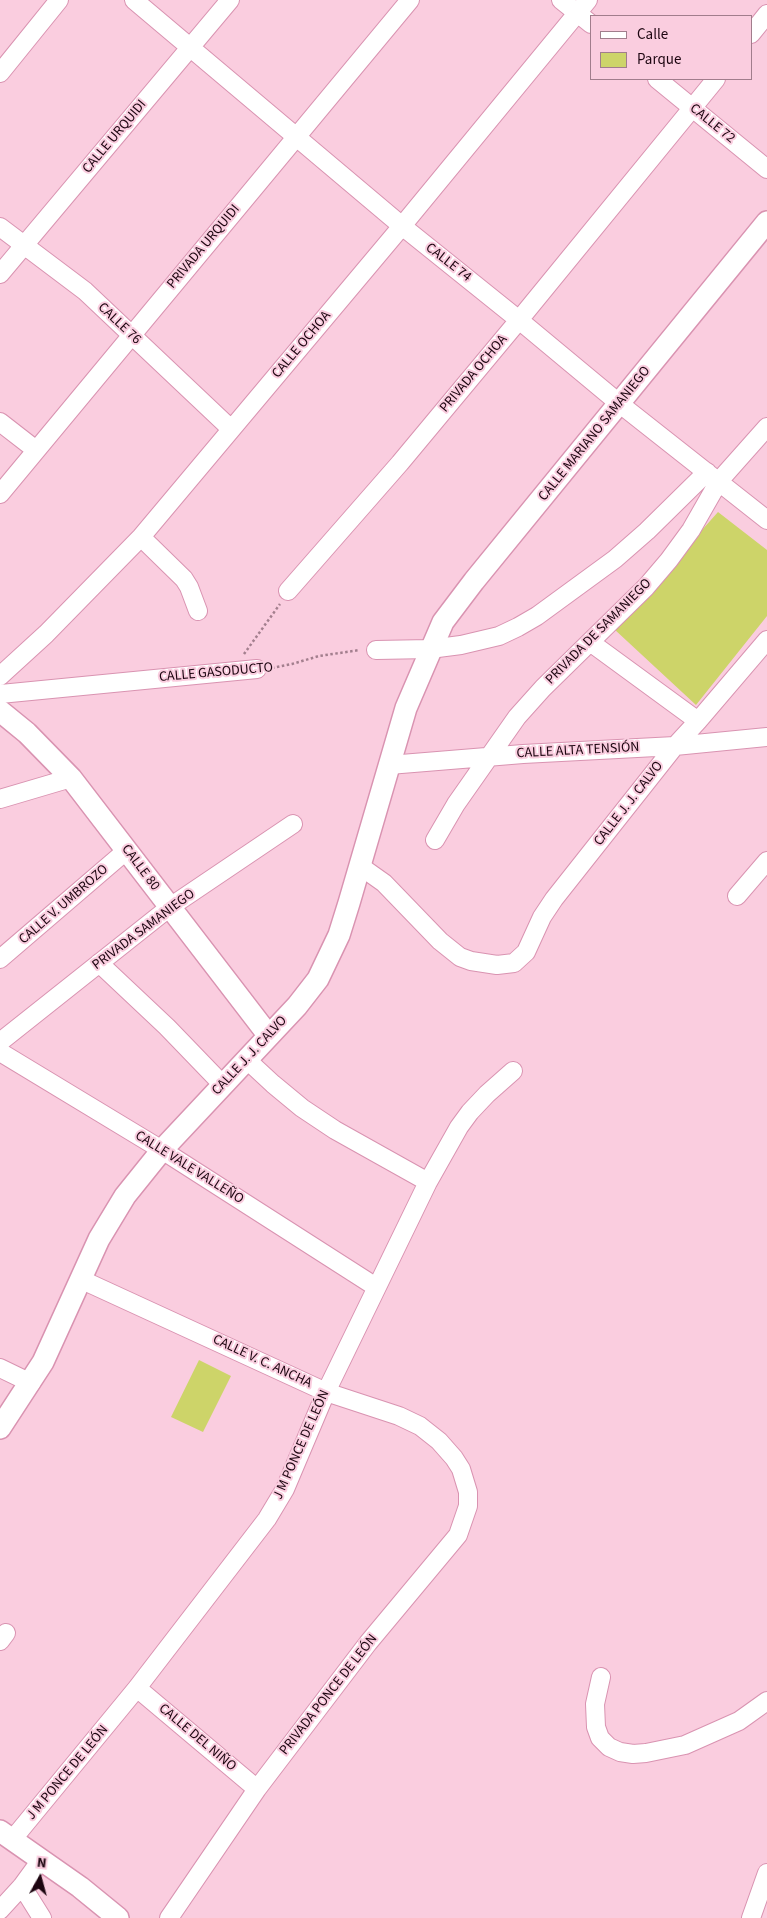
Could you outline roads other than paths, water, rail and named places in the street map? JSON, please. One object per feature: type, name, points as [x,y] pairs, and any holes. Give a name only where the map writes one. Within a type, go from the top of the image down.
[{"type":"street","points":[[0,73],[59,0]]},
{"type":"street","name":"CALLE 74","points":[[134,0],[295,138],[402,226],[620,404],[767,520]]},
{"type":"street","name":"CALLE URQUIDI","points":[[0,274],[230,0]]},
{"type":"street","name":"PRIVADA URQUIDI","points":[[0,494],[410,0]]},
{"type":"street","points":[[561,0],[586,12]]},
{"type":"street","name":"CALLE OCHOA","points":[[0,676],[46,634],[140,537],[402,226],[586,12]]},
{"type":"street","points":[[752,33],[767,14]]},
{"type":"street","name":"CALLE 72","points":[[657,80],[767,169]]},
{"type":"street","name":"PRIVADA OCHOA","points":[[288,591],[400,462],[519,320],[715,80]]},
{"type":"street","name":"CALLE MARIANO SAMANIEGO","points":[[430,649],[443,622],[460,599],[767,222]]},
{"type":"street","name":"CALLE 76","points":[[0,227],[84,291],[231,429]]},
{"type":"street","points":[[0,422],[36,450]]},
{"type":"street","name":"PRIVADA DE SAMANIEGO","points":[[430,649],[461,645],[499,636],[537,616],[615,559],[713,477],[767,427]]},
{"type":"street","name":"PRIVADA DE SAMANIEGO","points":[[435,840],[456,804],[517,717],[543,688],[646,587],[669,560],[690,530],[713,477]]},
{"type":"street","points":[[140,537],[184,579],[198,611]]},
{"type":"street","name":"CALLE J. J. CALVO","points":[[360,866],[384,883],[448,950],[471,962],[497,965],[514,963],[526,952],[542,917],[554,899],[675,746],[767,640]]},
{"type":"street","points":[[590,642],[698,721]]},
{"type":"street","points":[[376,650],[430,649]]},
{"type":"street","name":"CALLE J. J. CALVO","points":[[0,1428],[31,1383],[111,1217],[125,1196],[162,1150],[297,1006],[318,979],[339,935],[406,708],[430,649]]},
{"type":"street","name":"CALLE GASODUCTO","points":[[0,694],[257,669]]},
{"type":"street","name":"CALLE 80","points":[[0,711],[27,733],[71,778],[269,1036]]},
{"type":"street","name":"CALLE ALTA TENSIÓN","points":[[389,765],[765,740]]},
{"type":"street","points":[[0,799],[71,778]]},
{"type":"street","name":"PRIVADA SAMANIEGO","points":[[0,1042],[170,907],[292,824]]},
{"type":"street","name":"CALLE V. UMBROZO","points":[[0,959],[127,850]]},
{"type":"street","points":[[737,896],[767,861]]},
{"type":"street","points":[[99,963],[222,1084]]},
{"type":"street","name":"CALLE VALE VALLEÑO","points":[[0,1052],[162,1150],[376,1287]]},
{"type":"street","points":[[246,1059],[302,1108],[335,1130],[428,1182]]},
{"type":"street","name":"J M PONCE DE LEÓN","points":[[6,1836],[137,1688],[267,1519],[285,1489],[326,1392],[428,1182],[459,1127],[470,1112],[513,1071]]},
{"type":"street","name":"CALLE V. C. ANCHA","points":[[80,1279],[326,1392],[399,1416],[420,1426],[444,1446],[461,1469]]},
{"type":"street","points":[[0,1368],[31,1383]]},
{"type":"street","name":"PRIVADA PONCE DE LEÓN","points":[[169,1918],[257,1789],[368,1643],[458,1535],[468,1506],[468,1492],[461,1469]]},
{"type":"street","points":[[601,1676],[595,1704],[596,1727],[600,1738],[610,1747],[620,1752],[632,1754],[654,1752],[686,1744],[738,1721],[767,1701]]},
{"type":"street","name":"CALLE DEL NIÑO","points":[[137,1688],[257,1789]]},
{"type":"street","points":[[6,1836],[80,1887],[118,1918]]},
{"type":"street","points":[[0,1910],[22,1886],[41,1860]]},
{"type":"street","points":[[751,1918],[767,1873]]},
{"type":"street","points":[[22,1886],[42,1918]]}]
